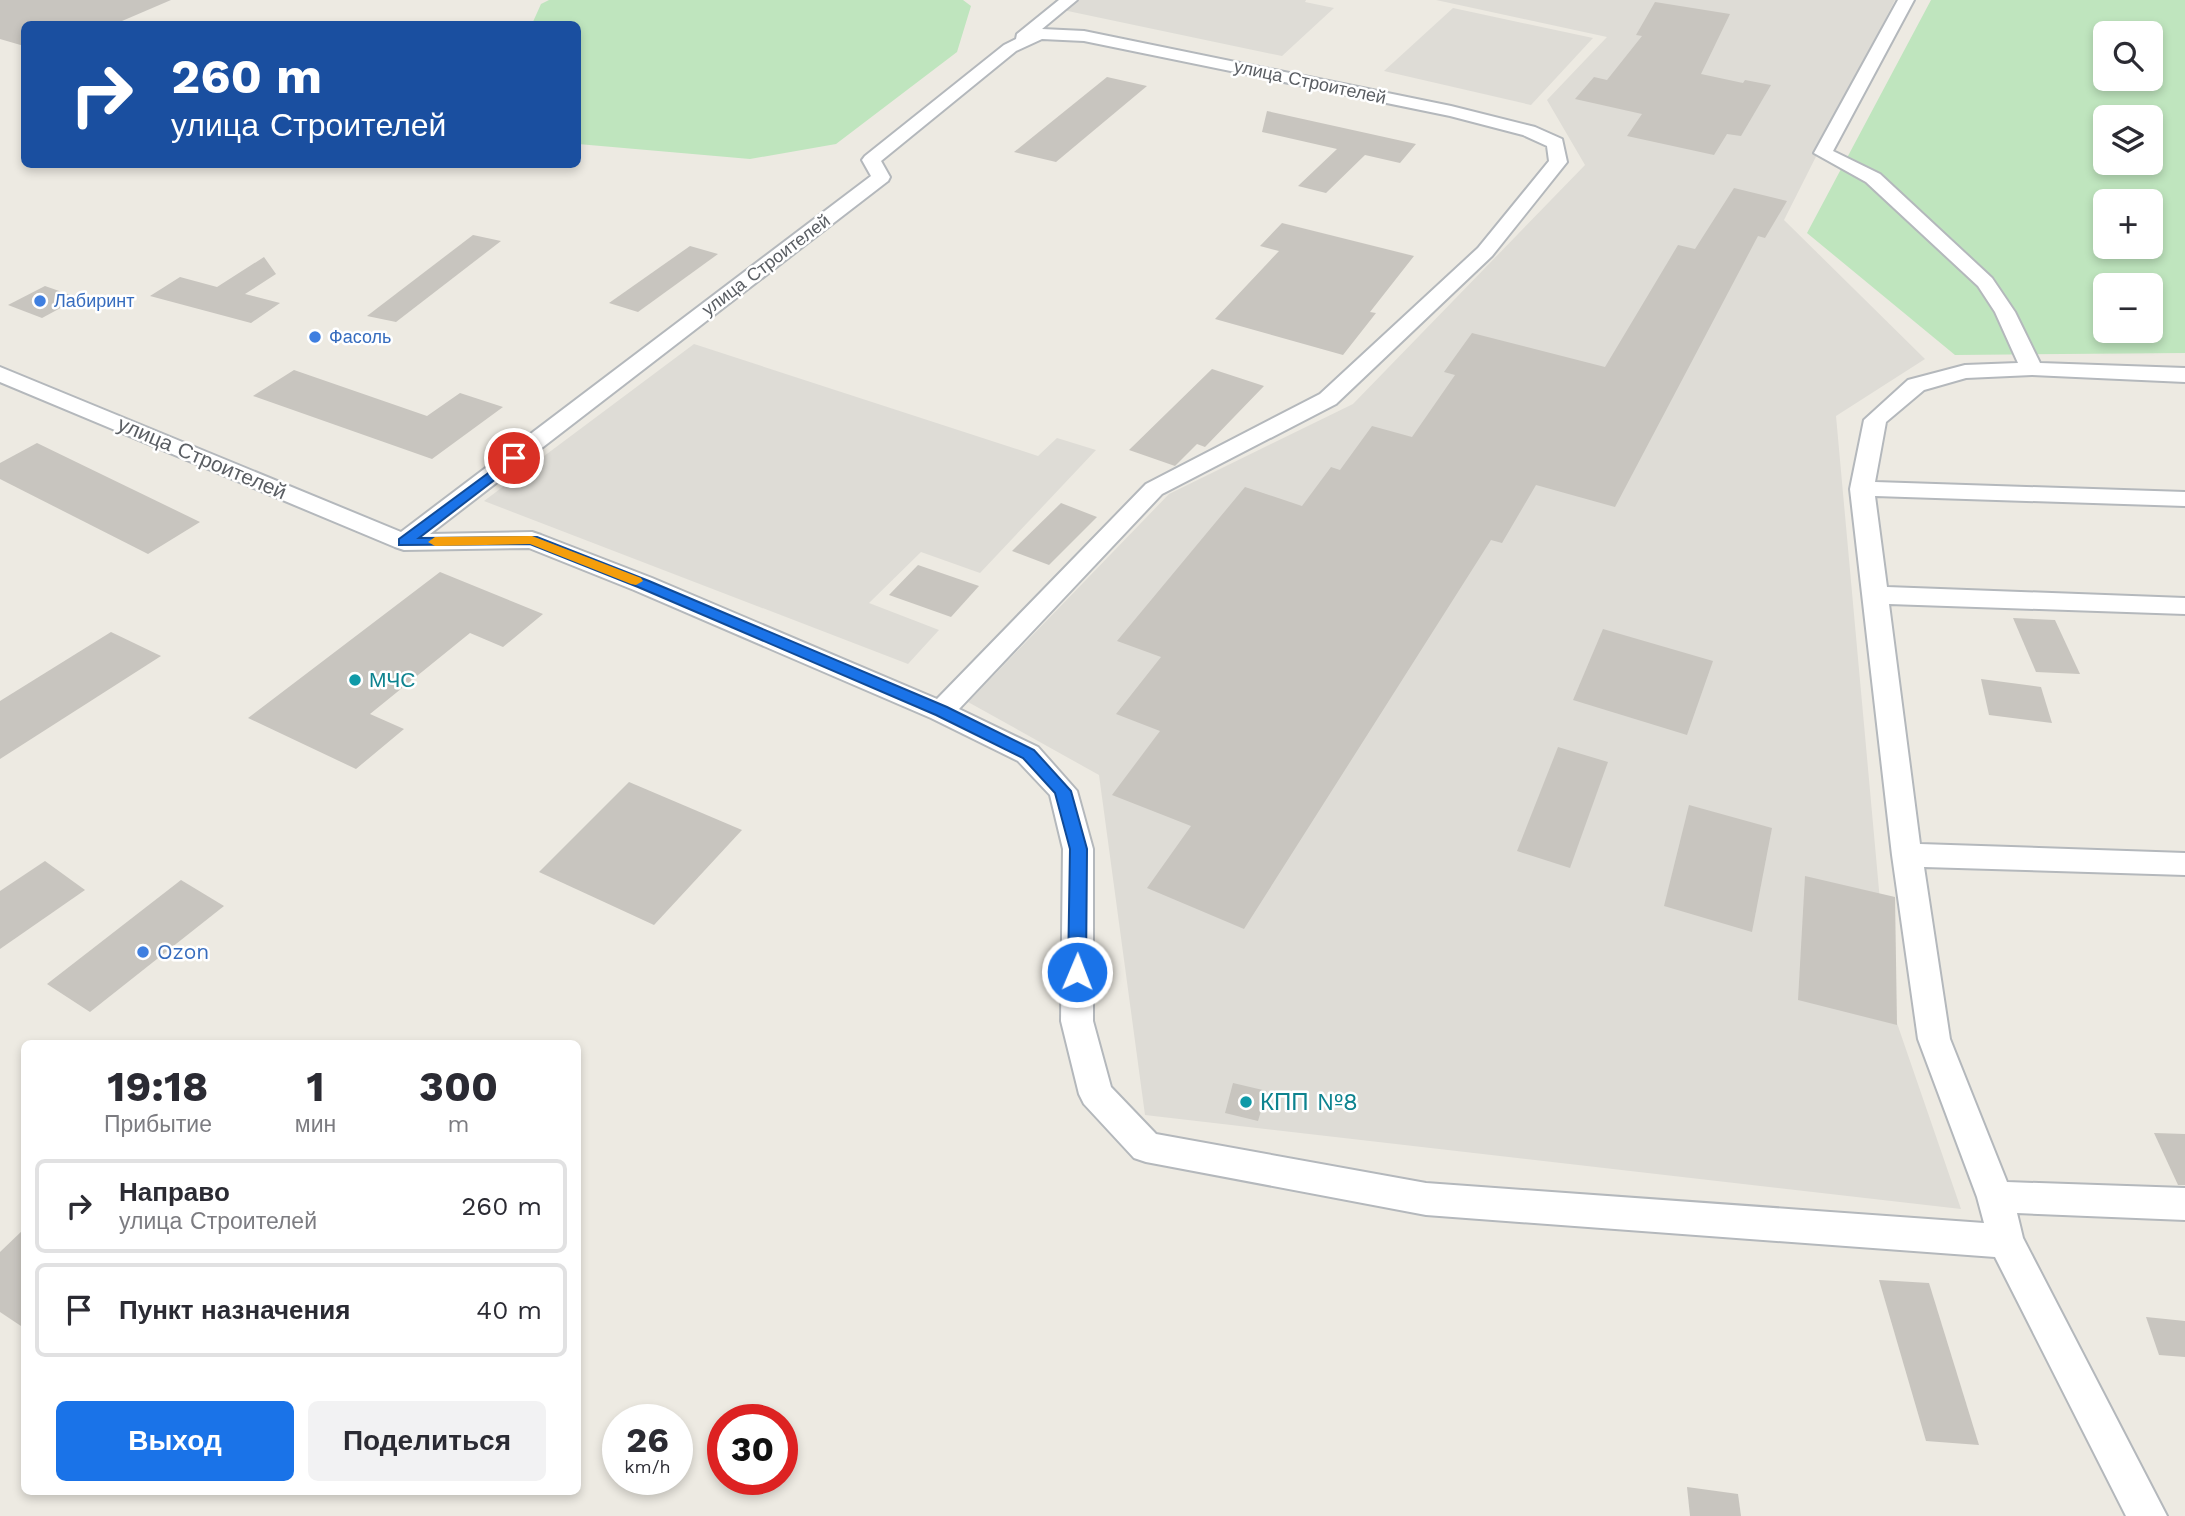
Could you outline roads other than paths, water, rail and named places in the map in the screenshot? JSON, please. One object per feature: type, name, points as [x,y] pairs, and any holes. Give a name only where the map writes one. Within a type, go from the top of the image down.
[{"type":"street","points":[[1010,48],[1069,0]]},
{"type":"street","points":[[1906,0],[1823,153],[1873,178],[1984,282],[2005,312],[2032,369]]},
{"type":"street","name":"улица Строителей","points":[[404,542],[880,177],[871,160],[1010,48],[1040,34],[1084,36],[1451,111],[1529,131],[1556,143],[1558,162],[1485,252],[1328,399],[1154,489],[941,711]]},
{"type":"street","points":[[2147,1516],[2006,1241],[1995,1197],[1934,1039],[1907,855],[1862,489],[1875,420],[1916,386],[1965,372],[2032,369],[2185,375]]},
{"type":"street","name":"улица Строителей","points":[[0,374],[404,542],[532,540],[643,584],[941,711],[1028,754],[1063,791],[1078,849],[1077,1021],[1096,1094],[1146,1147],[1426,1199],[2006,1241]]},
{"type":"street","points":[[1862,489],[2185,499]]},
{"type":"street","points":[[1874,595],[2185,606]]},
{"type":"street","points":[[1907,855],[2185,864]]},
{"type":"street","points":[[1995,1197],[2185,1204]]},
{"type":"place","name":"Лабиринт","points":[[40,301]]},
{"type":"place","name":"Фасоль","points":[[315,337]]},
{"type":"place","name":"МЧС","points":[[355,680]]},
{"type":"place","name":"Ozon","points":[[143,952]]},
{"type":"place","name":"КПП №8","points":[[1246,1102]]}]
